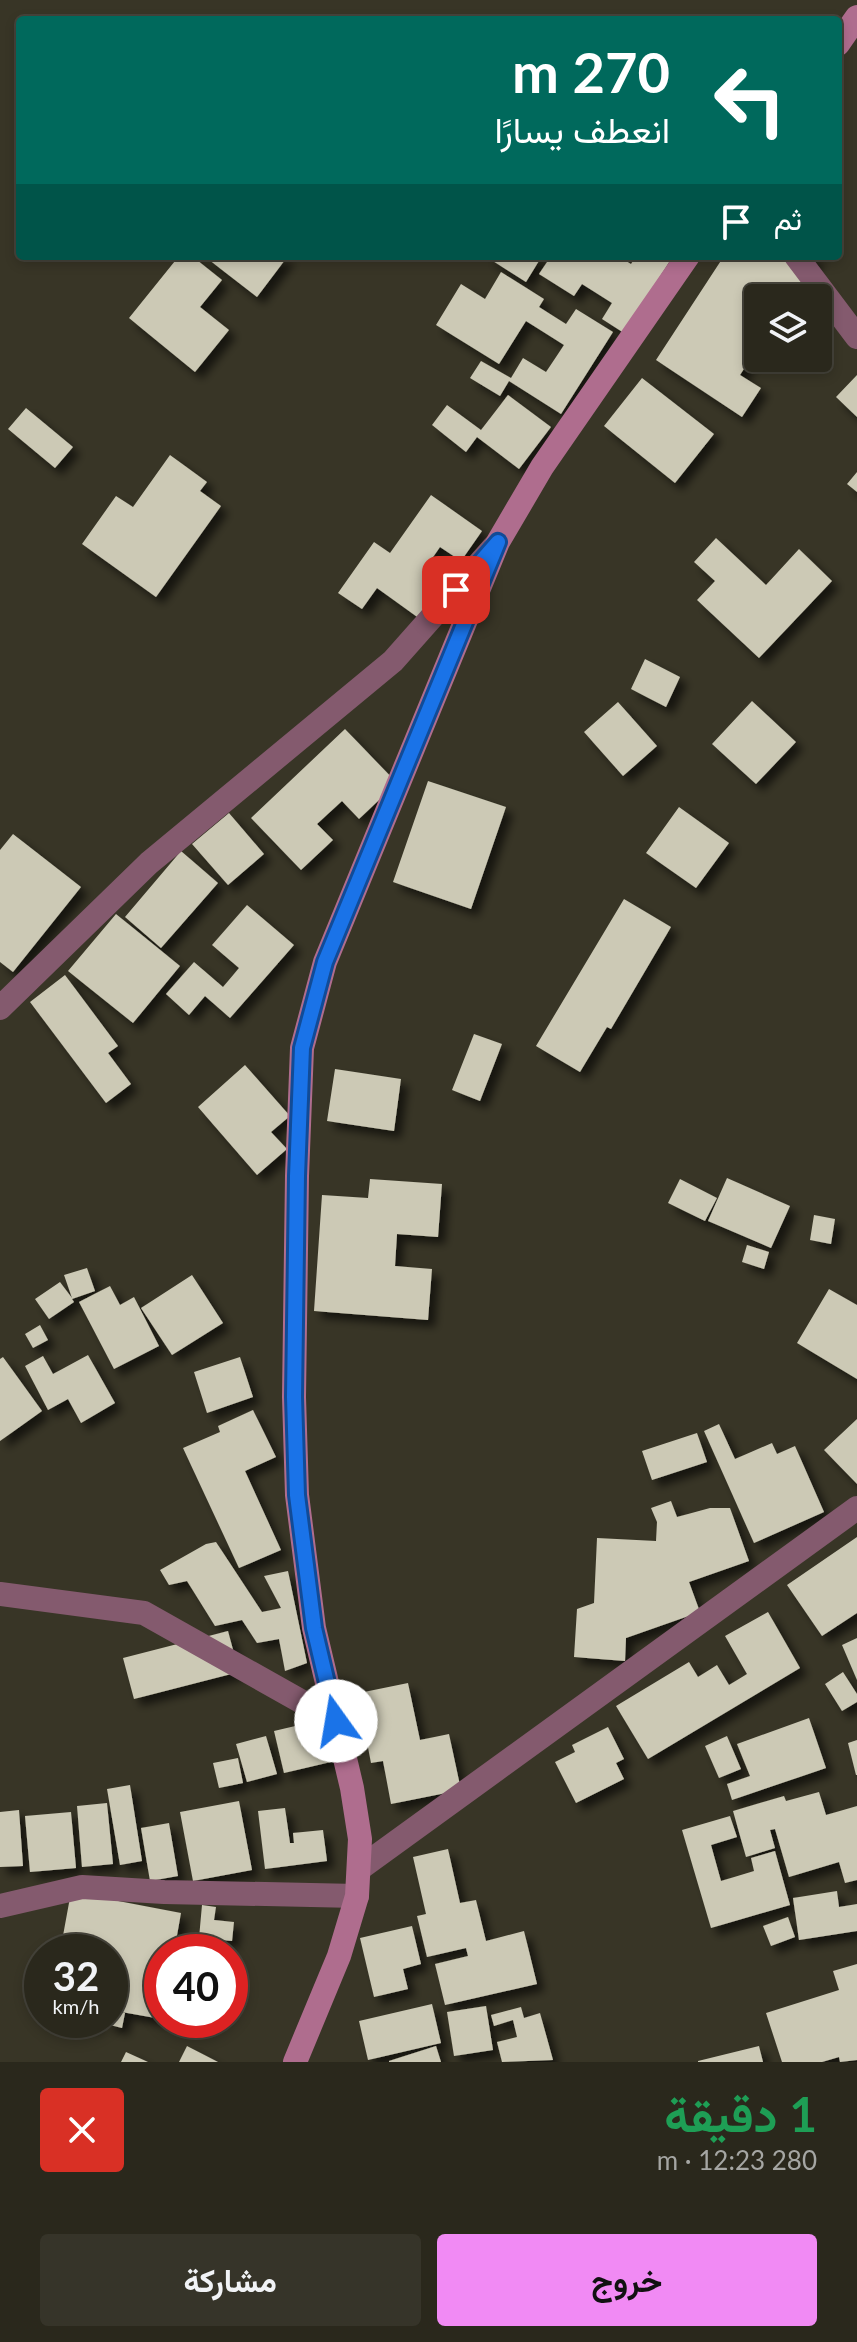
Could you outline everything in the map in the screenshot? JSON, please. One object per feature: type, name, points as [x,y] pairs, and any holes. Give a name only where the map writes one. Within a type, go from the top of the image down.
[{"type":"street","points":[[842,38],[857,17]]},
{"type":"street","points":[[295,2062],[339,1956],[357,1896],[360,1839],[314,1628],[297,1495],[294,1397],[302,1048],[325,962],[498,542],[542,467],[685,260]]},
{"type":"street","points":[[799,260],[857,337]]},
{"type":"street","points":[[0,1008],[149,863],[393,661],[498,542]]},
{"type":"street","points":[[359,1869],[857,1508]]},
{"type":"street","points":[[0,1594],[144,1613],[336,1721]]},
{"type":"street","points":[[0,1906],[82,1887],[357,1896]]},
{"type":"building","points":[[176,260],[197,260],[222,280],[200,307],[229,330],[195,372],[129,318]]},
{"type":"building","points":[[209,260],[285,260],[257,297]]},
{"type":"building","points":[[491,260],[540,260],[526,282]]},
{"type":"building","points":[[548,260],[624,260],[631,264],[634,260],[670,260],[624,333],[602,319],[612,303],[582,284],[574,296],[539,274]]},
{"type":"building","points":[[721,260],[815,260],[799,284],[744,284],[744,369],[740,375],[761,388],[742,417],[656,360]]},
{"type":"building","points":[[501,272],[544,299],[539,307],[566,324],[576,309],[613,332],[561,414],[509,381],[500,396],[470,378],[481,361],[511,378],[523,358],[546,372],[564,345],[526,321],[499,364],[436,325],[461,284],[485,299]]},
{"type":"building","points":[[857,375],[857,417],[836,397]]},
{"type":"building","points":[[642,378],[714,434],[675,483],[604,426]]},
{"type":"building","points":[[508,395],[551,427],[519,469],[477,437],[466,452],[432,425],[447,405],[481,430]]},
{"type":"building","points":[[26,408],[73,447],[55,468],[8,429]]},
{"type":"building","points":[[170,455],[207,482],[200,491],[221,506],[156,597],[82,544],[116,496],[133,507]]},
{"type":"building","points":[[857,472],[857,492],[847,484]]},
{"type":"building","points":[[431,495],[482,531],[461,561],[440,547],[431,560],[452,574],[420,619],[377,588],[362,609],[338,593],[374,542],[390,553]]},
{"type":"building","points":[[716,538],[766,585],[799,549],[832,581],[759,658],[697,600],[715,581],[694,562]]},
{"type":"building","points":[[645,659],[680,677],[666,707],[631,689]]},
{"type":"building","points":[[752,701],[796,742],[756,784],[712,744]]},
{"type":"building","points":[[618,702],[657,746],[623,776],[584,732]]},
{"type":"building","points":[[345,729],[397,783],[359,819],[342,801],[317,824],[333,840],[301,870],[251,818]]},
{"type":"building","points":[[428,781],[506,807],[471,909],[393,882]]},
{"type":"building","points":[[679,807],[729,843],[696,888],[646,853]]},
{"type":"building","points":[[229,813],[264,854],[228,885],[192,844]]},
{"type":"building","points":[[13,834],[81,887],[13,972],[0,962],[0,850]]},
{"type":"building","points":[[181,851],[218,883],[161,948],[125,917]]},
{"type":"building","points":[[624,899],[671,927],[611,1029],[607,1027],[580,1072],[536,1046]]},
{"type":"building","points":[[247,905],[294,945],[230,1018],[205,996],[189,1015],[166,994],[194,962],[223,987],[239,968],[212,945]]},
{"type":"building","points":[[116,914],[180,966],[133,1023],[68,971]]},
{"type":"building","points":[[65,975],[118,1046],[108,1053],[131,1084],[106,1103],[30,1002]]},
{"type":"building","points":[[474,1034],[502,1044],[480,1101],[452,1090]]},
{"type":"building","points":[[245,1065],[290,1116],[271,1132],[287,1149],[257,1175],[198,1107]]},
{"type":"building","points":[[335,1069],[401,1079],[394,1131],[327,1121]]},
{"type":"building","points":[[727,1178],[790,1206],[771,1248],[708,1221]]},
{"type":"building","points":[[370,1179],[442,1184],[438,1237],[397,1234],[395,1266],[432,1269],[428,1320],[314,1311],[322,1195],[368,1198]]},
{"type":"building","points":[[680,1179],[717,1198],[705,1221],[668,1203]]},
{"type":"building","points":[[814,1215],[835,1219],[831,1244],[810,1240]]},
{"type":"building","points":[[747,1245],[769,1252],[764,1269],[742,1262]]},
{"type":"building","points":[[87,1268],[95,1291],[72,1299],[74,1302],[49,1319],[35,1299],[60,1282],[72,1298],[64,1275]]},
{"type":"building","points":[[192,1275],[223,1323],[172,1355],[141,1308]]},
{"type":"building","points":[[110,1286],[120,1305],[134,1297],[159,1346],[114,1369],[79,1302]]},
{"type":"building","points":[[829,1289],[857,1305],[857,1379],[797,1343]]},
{"type":"building","points":[[40,1325],[48,1340],[33,1348],[25,1334]]},
{"type":"building","points":[[88,1355],[115,1403],[81,1423],[68,1399],[48,1410],[25,1366],[43,1356],[53,1374]]},
{"type":"building","points":[[3,1357],[42,1411],[0,1441],[0,1359]]},
{"type":"building","points":[[240,1357],[253,1397],[207,1413],[194,1372]]},
{"type":"building","points":[[253,1410],[276,1457],[245,1471],[281,1550],[239,1568],[183,1448],[220,1432],[218,1426]]},
{"type":"building","points":[[857,1419],[857,1484],[824,1450]]},
{"type":"building","points":[[719,1424],[735,1459],[772,1443],[777,1454],[795,1446],[824,1512],[754,1543],[704,1431]]},
{"type":"building","points":[[697,1433],[707,1462],[652,1480],[642,1451]]},
{"type":"building","points":[[671,1501],[677,1517],[710,1508],[730,1508],[749,1561],[689,1582],[700,1612],[626,1638],[625,1661],[574,1657],[577,1609],[594,1603],[597,1538],[656,1541],[657,1522],[651,1508]]},
{"type":"building","points":[[857,1537],[857,1613],[822,1636],[787,1585]]},
{"type":"building","points":[[216,1542],[262,1612],[281,1608],[264,1576],[288,1571],[307,1663],[285,1671],[279,1639],[257,1643],[242,1620],[215,1626],[187,1581],[169,1585],[160,1570],[206,1544]]},
{"type":"building","points":[[768,1612],[800,1668],[648,1759],[616,1706],[689,1662],[698,1677],[717,1665],[729,1685],[747,1674],[725,1636]]},
{"type":"building","points":[[228,1631],[239,1672],[134,1699],[123,1658]]},
{"type":"building","points":[[857,1638],[857,1680],[842,1645]]},
{"type":"building","points":[[843,1672],[857,1694],[857,1702],[842,1711],[825,1684]]},
{"type":"building","points":[[408,1683],[420,1740],[449,1734],[461,1790],[391,1804],[383,1761],[371,1763],[365,1732],[372,1730],[364,1692]]},
{"type":"building","points":[[809,1718],[826,1768],[732,1800],[727,1784],[750,1776],[737,1744]]},
{"type":"building","points":[[325,1719],[335,1761],[284,1773],[274,1731]]},
{"type":"building","points":[[608,1727],[624,1759],[616,1763],[624,1779],[576,1803],[555,1762],[575,1752],[572,1745]]},
{"type":"building","points":[[266,1736],[277,1774],[247,1782],[236,1744]]},
{"type":"building","points":[[727,1736],[741,1769],[719,1778],[705,1746]]},
{"type":"building","points":[[857,1740],[857,1775],[856,1775],[848,1743]]},
{"type":"building","points":[[238,1758],[243,1783],[219,1788],[213,1763]]},
{"type":"building","points":[[130,1785],[142,1861],[120,1865],[107,1789]]},
{"type":"building","points":[[819,1792],[826,1815],[857,1806],[857,1880],[845,1883],[839,1862],[789,1877],[775,1829],[770,1830],[775,1848],[746,1857],[733,1811],[784,1796],[786,1801]]},
{"type":"building","points":[[239,1801],[252,1870],[193,1881],[180,1812]]},
{"type":"building","points":[[107,1803],[113,1864],[82,1867],[77,1806]]},
{"type":"building","points":[[285,1808],[290,1843],[294,1843],[293,1833],[323,1830],[327,1861],[265,1869],[258,1811]]},
{"type":"building","points":[[19,1810],[23,1866],[0,1867],[0,1812]]},
{"type":"building","points":[[71,1812],[76,1868],[30,1872],[25,1816]]},
{"type":"building","points":[[730,1816],[737,1837],[711,1845],[721,1881],[754,1871],[751,1858],[775,1851],[790,1905],[711,1928],[682,1830]]},
{"type":"building","points":[[169,1823],[178,1876],[150,1881],[141,1828]]},
{"type":"building","points":[[448,1849],[460,1903],[476,1900],[486,1941],[524,1931],[537,1984],[445,2005],[435,1964],[468,1956],[466,1948],[427,1957],[417,1916],[426,1914],[413,1857]]},
{"type":"building","points":[[837,1891],[839,1907],[857,1904],[857,1931],[799,1940],[793,1898]]},
{"type":"building","points":[[71,1892],[181,1913],[177,1934],[144,1934],[144,2016],[128,2013],[128,1934],[63,1934]]},
{"type":"building","points":[[202,1905],[216,1907],[214,1920],[234,1922],[233,1934],[199,1934]]},
{"type":"building","points":[[788,1917],[795,1937],[771,1946],[763,1926]]},
{"type":"building","points":[[412,1926],[421,1964],[403,1969],[408,1989],[374,1997],[360,1938]]},
{"type":"building","points":[[857,1964],[857,2060],[840,2062],[839,2057],[822,2062],[782,2062],[766,2013],[839,1990],[833,1971]]},
{"type":"building","points":[[432,2004],[441,2043],[368,2060],[359,2021]]},
{"type":"building","points":[[486,2006],[493,2050],[454,2056],[447,2012]]},
{"type":"building","points":[[521,2007],[524,2018],[540,2013],[553,2060],[502,2062],[497,2042],[517,2037],[513,2020],[494,2026],[491,2015]]},
{"type":"building","points":[[187,2046],[218,2062],[179,2062]]},
{"type":"building","points":[[436,2046],[441,2062],[389,2062],[389,2061]]},
{"type":"building","points":[[759,2046],[763,2062],[698,2062],[698,2061]]},
{"type":"building","points":[[126,2052],[148,2062],[121,2062]]},
{"type":"route","points":[[336,1721],[314,1628],[297,1495],[294,1397],[302,1048],[325,962],[498,542],[456,590]]}]
